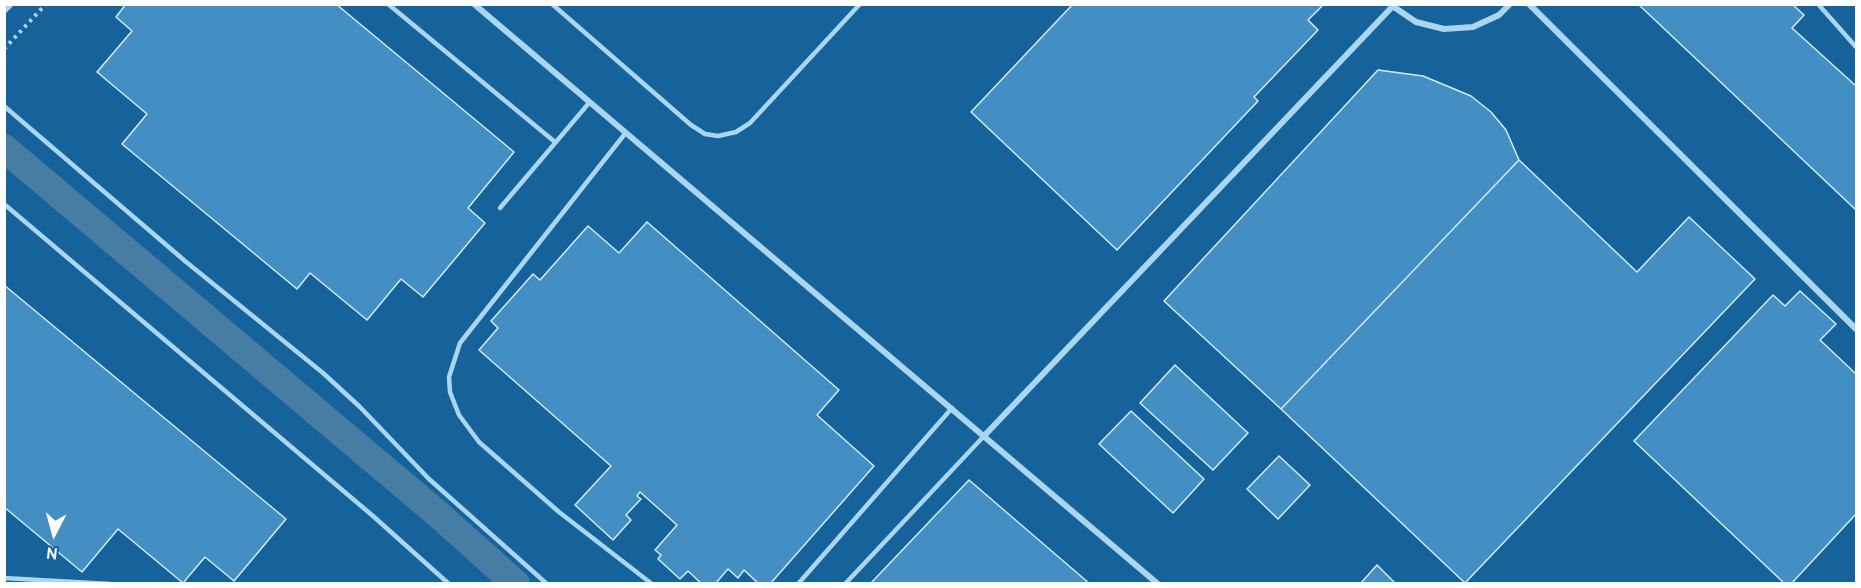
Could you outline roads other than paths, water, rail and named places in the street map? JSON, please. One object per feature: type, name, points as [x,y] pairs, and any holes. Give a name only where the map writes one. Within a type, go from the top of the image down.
[{"type":"street","points":[[474,4],[624,135],[952,408],[1158,584]]},
{"type":"street","points":[[984,436],[1391,5],[1416,22],[1444,29],[1473,27],[1499,15],[1510,4]]},
{"type":"street","points":[[1529,4],[1857,329]]},
{"type":"lane","points":[[4,12],[12,4]]},
{"type":"lane","points":[[388,4],[555,142]]},
{"type":"lane","points":[[552,4],[691,125],[705,134],[718,136],[736,132],[750,123],[860,4]]},
{"type":"lane","points":[[1818,4],[1857,47]]},
{"type":"lane","points":[[500,208],[589,103]]},
{"type":"lane","points":[[4,106],[185,261],[322,373],[360,407],[429,479],[547,584]]},
{"type":"lane","points":[[624,135],[460,343],[449,377],[450,392],[459,416],[479,442],[560,512],[652,584]]},
{"type":"lane","points":[[4,204],[373,516],[449,584]]},
{"type":"lane","points":[[798,584],[952,408]]},
{"type":"lane","points":[[845,584],[984,436]]},
{"type":"lane","points":[[4,578],[110,584]]},
{"type":"waterway","points":[[4,148],[439,515],[516,584]]}]
